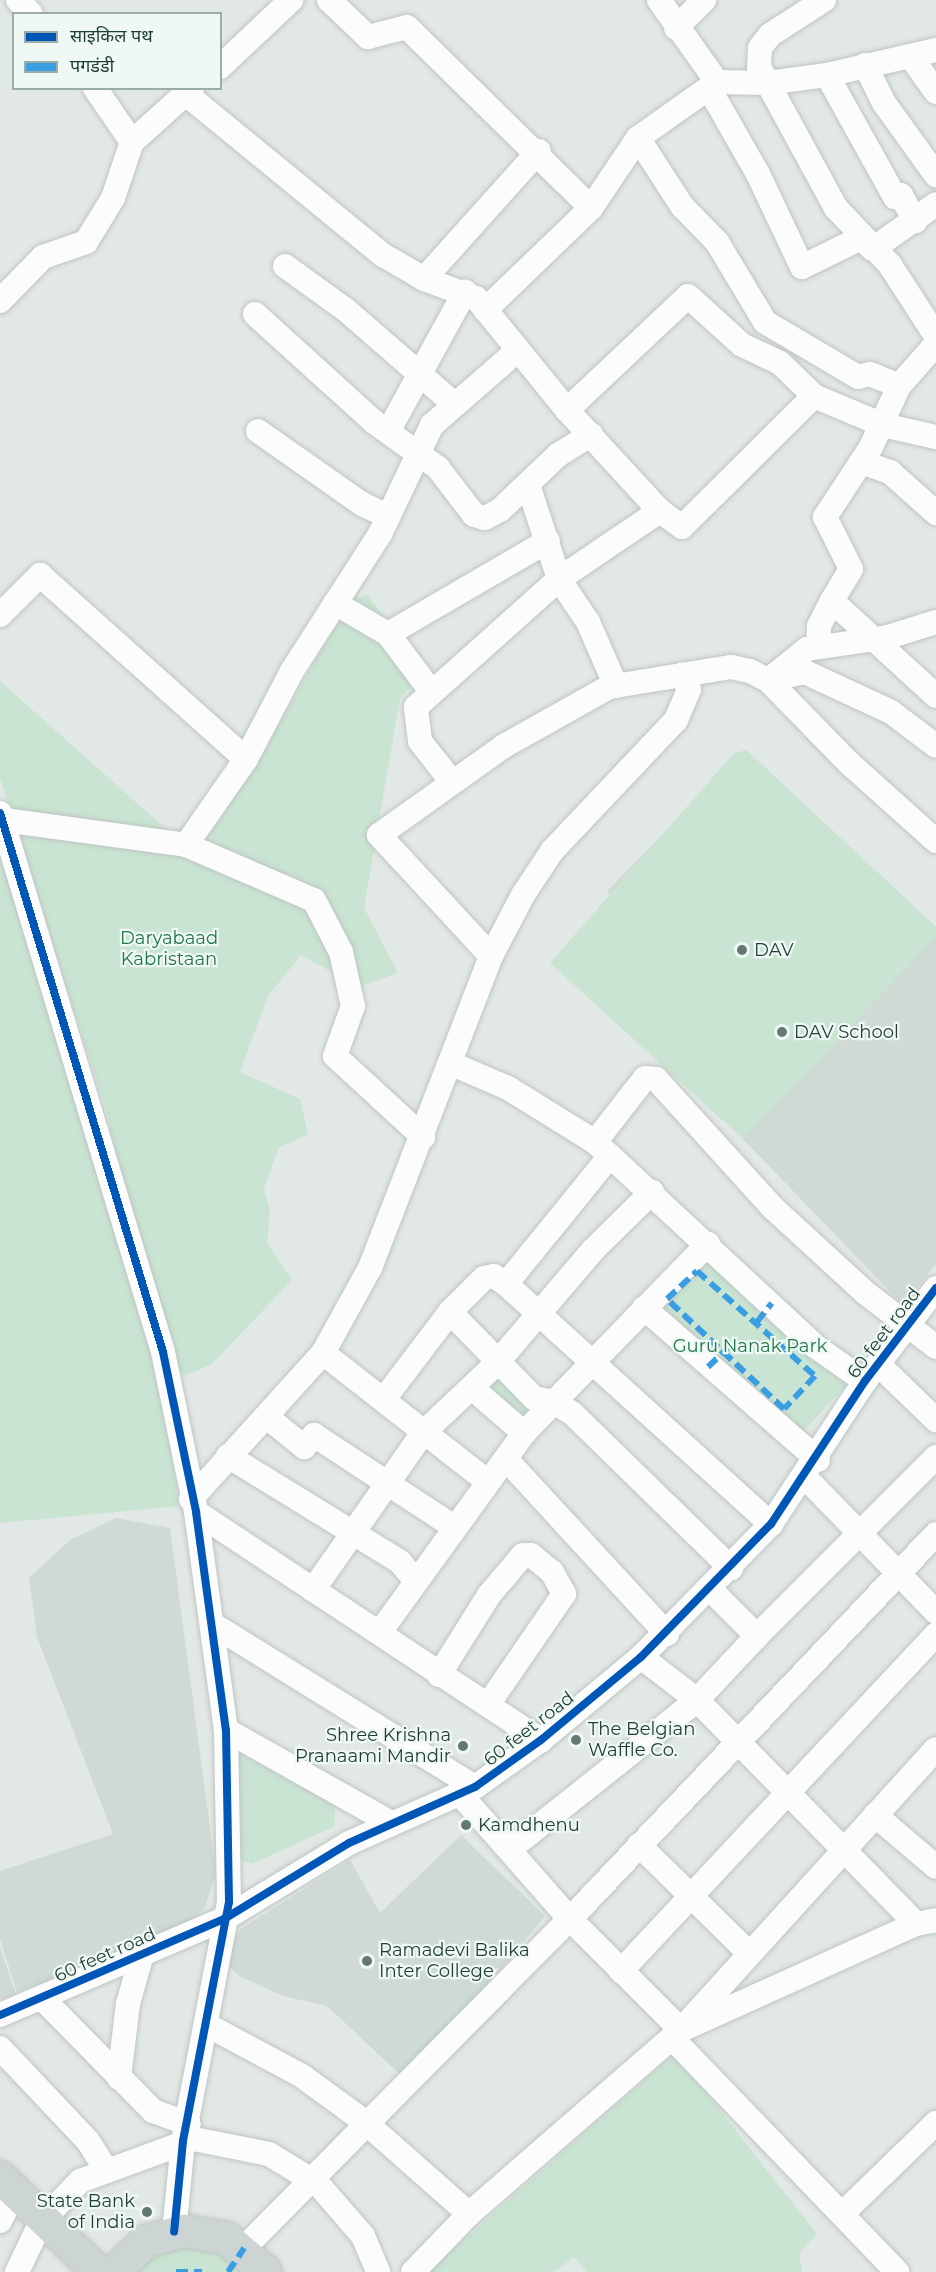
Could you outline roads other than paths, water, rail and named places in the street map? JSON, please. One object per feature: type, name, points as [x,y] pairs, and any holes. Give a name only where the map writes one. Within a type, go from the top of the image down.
[{"type":"main road","points":[[7,2184],[41,2222],[98,2272]]},
{"type":"main road","points":[[114,2272],[147,2241],[174,2232],[206,2232],[244,2248],[266,2272]]},
{"type":"street","points":[[18,0],[29,12]]},
{"type":"street","points":[[222,65],[291,0]]},
{"type":"street","points":[[328,0],[368,37],[407,27],[539,151],[591,208]]},
{"type":"street","points":[[660,0],[713,86],[802,267],[861,238],[873,249]]},
{"type":"street","points":[[676,28],[704,0]]},
{"type":"street","points":[[824,0],[760,48],[759,67],[836,208],[873,249],[931,321],[936,336]]},
{"type":"street","points":[[485,310],[591,208],[638,138],[713,86],[768,83],[827,75],[936,50]]},
{"type":"street","points":[[911,57],[936,92]]},
{"type":"street","points":[[865,65],[884,102],[936,175]]},
{"type":"street","points":[[827,75],[895,197],[901,195],[915,221]]},
{"type":"street","points":[[96,90],[132,142]]},
{"type":"street","points":[[0,301],[43,256],[86,242],[113,198],[132,142],[189,91],[382,255],[424,279],[465,292],[485,310],[567,410],[660,512],[682,527],[814,396]]},
{"type":"street","points":[[638,138],[682,206],[717,242],[765,322],[858,376],[870,374],[900,386]]},
{"type":"street","points":[[424,279],[539,151]]},
{"type":"street","points":[[873,249],[936,204]]},
{"type":"street","points":[[285,266],[420,373],[453,403]]},
{"type":"street","points":[[389,430],[465,292]]},
{"type":"street","points":[[567,410],[688,296],[742,345],[780,363],[814,396],[883,425],[936,437]]},
{"type":"street","points":[[255,314],[286,346],[445,476],[474,515],[485,518],[528,485],[558,455],[591,434]]},
{"type":"street","points":[[818,646],[819,626],[851,569],[825,517],[883,425],[900,386],[936,344]]},
{"type":"street","points":[[186,845],[246,759],[388,516],[432,425],[453,403],[518,350]]},
{"type":"street","points":[[258,431],[362,504],[388,516]]},
{"type":"street","points":[[861,462],[890,472],[936,513]]},
{"type":"street","points":[[528,485],[559,579],[588,622],[616,686]]},
{"type":"street","points":[[452,782],[420,741],[414,720],[416,707],[431,691],[559,579],[660,512]]},
{"type":"street","points":[[388,634],[548,541]]},
{"type":"street","points":[[0,615],[40,575],[246,759]]},
{"type":"street","points":[[832,601],[936,696]]},
{"type":"street","points":[[336,603],[388,634],[431,691]]},
{"type":"street","points":[[768,680],[807,649],[871,638],[936,622]]},
{"type":"street","points":[[491,956],[379,834],[530,729],[616,686],[731,667],[768,680],[849,764],[936,841]]},
{"type":"street","points":[[768,680],[805,672],[891,712],[936,746]]},
{"type":"street","points":[[193,1506],[228,1456],[267,1417],[323,1353],[370,1268],[423,1137],[491,956],[552,851],[676,720],[689,690],[682,674]]},
{"type":"street","points":[[174,2232],[186,2133],[230,1886],[226,1730],[193,1506],[163,1352],[2,817],[186,845],[314,900],[341,952],[353,1006],[335,1056],[423,1137]]},
{"type":"street","points":[[450,1063],[508,1088],[603,1149],[652,1192],[674,1221],[708,1244],[816,1347],[871,1373],[936,1420]]},
{"type":"street","points":[[506,1284],[603,1149],[645,1078],[656,1079],[773,1208],[936,1347]]},
{"type":"street","points":[[351,1531],[356,1532],[423,1434],[496,1364],[652,1192]]},
{"type":"street","points":[[380,1632],[524,1433],[708,1244]]},
{"type":"street","points":[[384,1399],[450,1312],[484,1278],[494,1276],[506,1284],[771,1524]]},
{"type":"street","name":"60 feet road","points":[[0,2015],[43,1999],[224,1918],[391,1824],[468,1791],[541,1740],[667,1634],[771,1524],[812,1468],[871,1373],[936,1288]]},
{"type":"street","points":[[644,1308],[812,1468],[862,1534],[897,1574],[936,1612]]},
{"type":"street","points":[[450,1312],[490,1350],[496,1364],[534,1398],[555,1401],[731,1568]]},
{"type":"street","points":[[323,1353],[384,1399],[423,1434],[488,1482]]},
{"type":"street","points":[[472,1388],[524,1433]]},
{"type":"street","points":[[267,1417],[304,1447],[314,1435],[454,1527]]},
{"type":"street","points":[[228,1456],[400,1562],[416,1580]]},
{"type":"street","points":[[510,1849],[697,1700],[757,1636],[862,1534],[936,1457]]},
{"type":"street","points":[[506,1459],[667,1634]]},
{"type":"street","points":[[193,1506],[313,1590],[380,1632],[439,1675],[489,1703],[541,1740]]},
{"type":"street","points":[[313,1590],[351,1531]]},
{"type":"street","points":[[244,2248],[365,2122],[570,1919],[936,1534]]},
{"type":"street","points":[[439,1675],[489,1595],[523,1555],[531,1555],[552,1572],[564,1594],[489,1703]]},
{"type":"street","points":[[710,1589],[757,1636]]},
{"type":"street","points":[[212,1624],[468,1791],[510,1849],[570,1919],[621,1971],[897,2272]]},
{"type":"street","points":[[621,1971],[690,1896],[790,1795],[936,1634]]},
{"type":"street","points":[[641,1658],[697,1700],[842,1850],[926,1922],[677,2034]]},
{"type":"street","points":[[226,1730],[391,1824]]},
{"type":"street","points":[[413,2272],[469,2214],[677,2034],[748,1952],[936,1750]]},
{"type":"street","points":[[875,1815],[936,1867]]},
{"type":"street","points":[[639,1845],[748,1952]]},
{"type":"street","points":[[118,2078],[128,2004],[142,1954]]},
{"type":"street","points":[[43,1999],[118,2078],[153,2111],[186,2133],[241,2145],[310,2178],[343,2208],[378,2272]]},
{"type":"street","points":[[207,2025],[302,2076],[365,2122],[469,2214]]},
{"type":"street","points":[[0,2048],[88,2141],[106,2170]]},
{"type":"street","points":[[842,2214],[936,2123]]},
{"type":"street","points":[[17,2272],[41,2222],[80,2181],[186,2133]]},
{"type":"street","points":[[0,2221],[7,2184]]},
{"type":"place","name":"DAV","points":[[742,950]]},
{"type":"place","name":"DAV School","points":[[782,1032]]},
{"type":"place","name":"The Belgian Waffle Co.","points":[[576,1740]]},
{"type":"place","name":"Shree Krishna Pranaami Mandir","points":[[463,1746]]},
{"type":"place","name":"Kamdhenu","points":[[466,1825]]},
{"type":"place","name":"Ramadevi Balika Inter College","points":[[367,1961]]},
{"type":"place","name":"State Bank of India","points":[[147,2212]]},
{"type":"park label","name":"Daryabaad Kabristaan","points":[[169,949]]},
{"type":"park label","name":"Guru Nanak Park","points":[[750,1346]]}]
